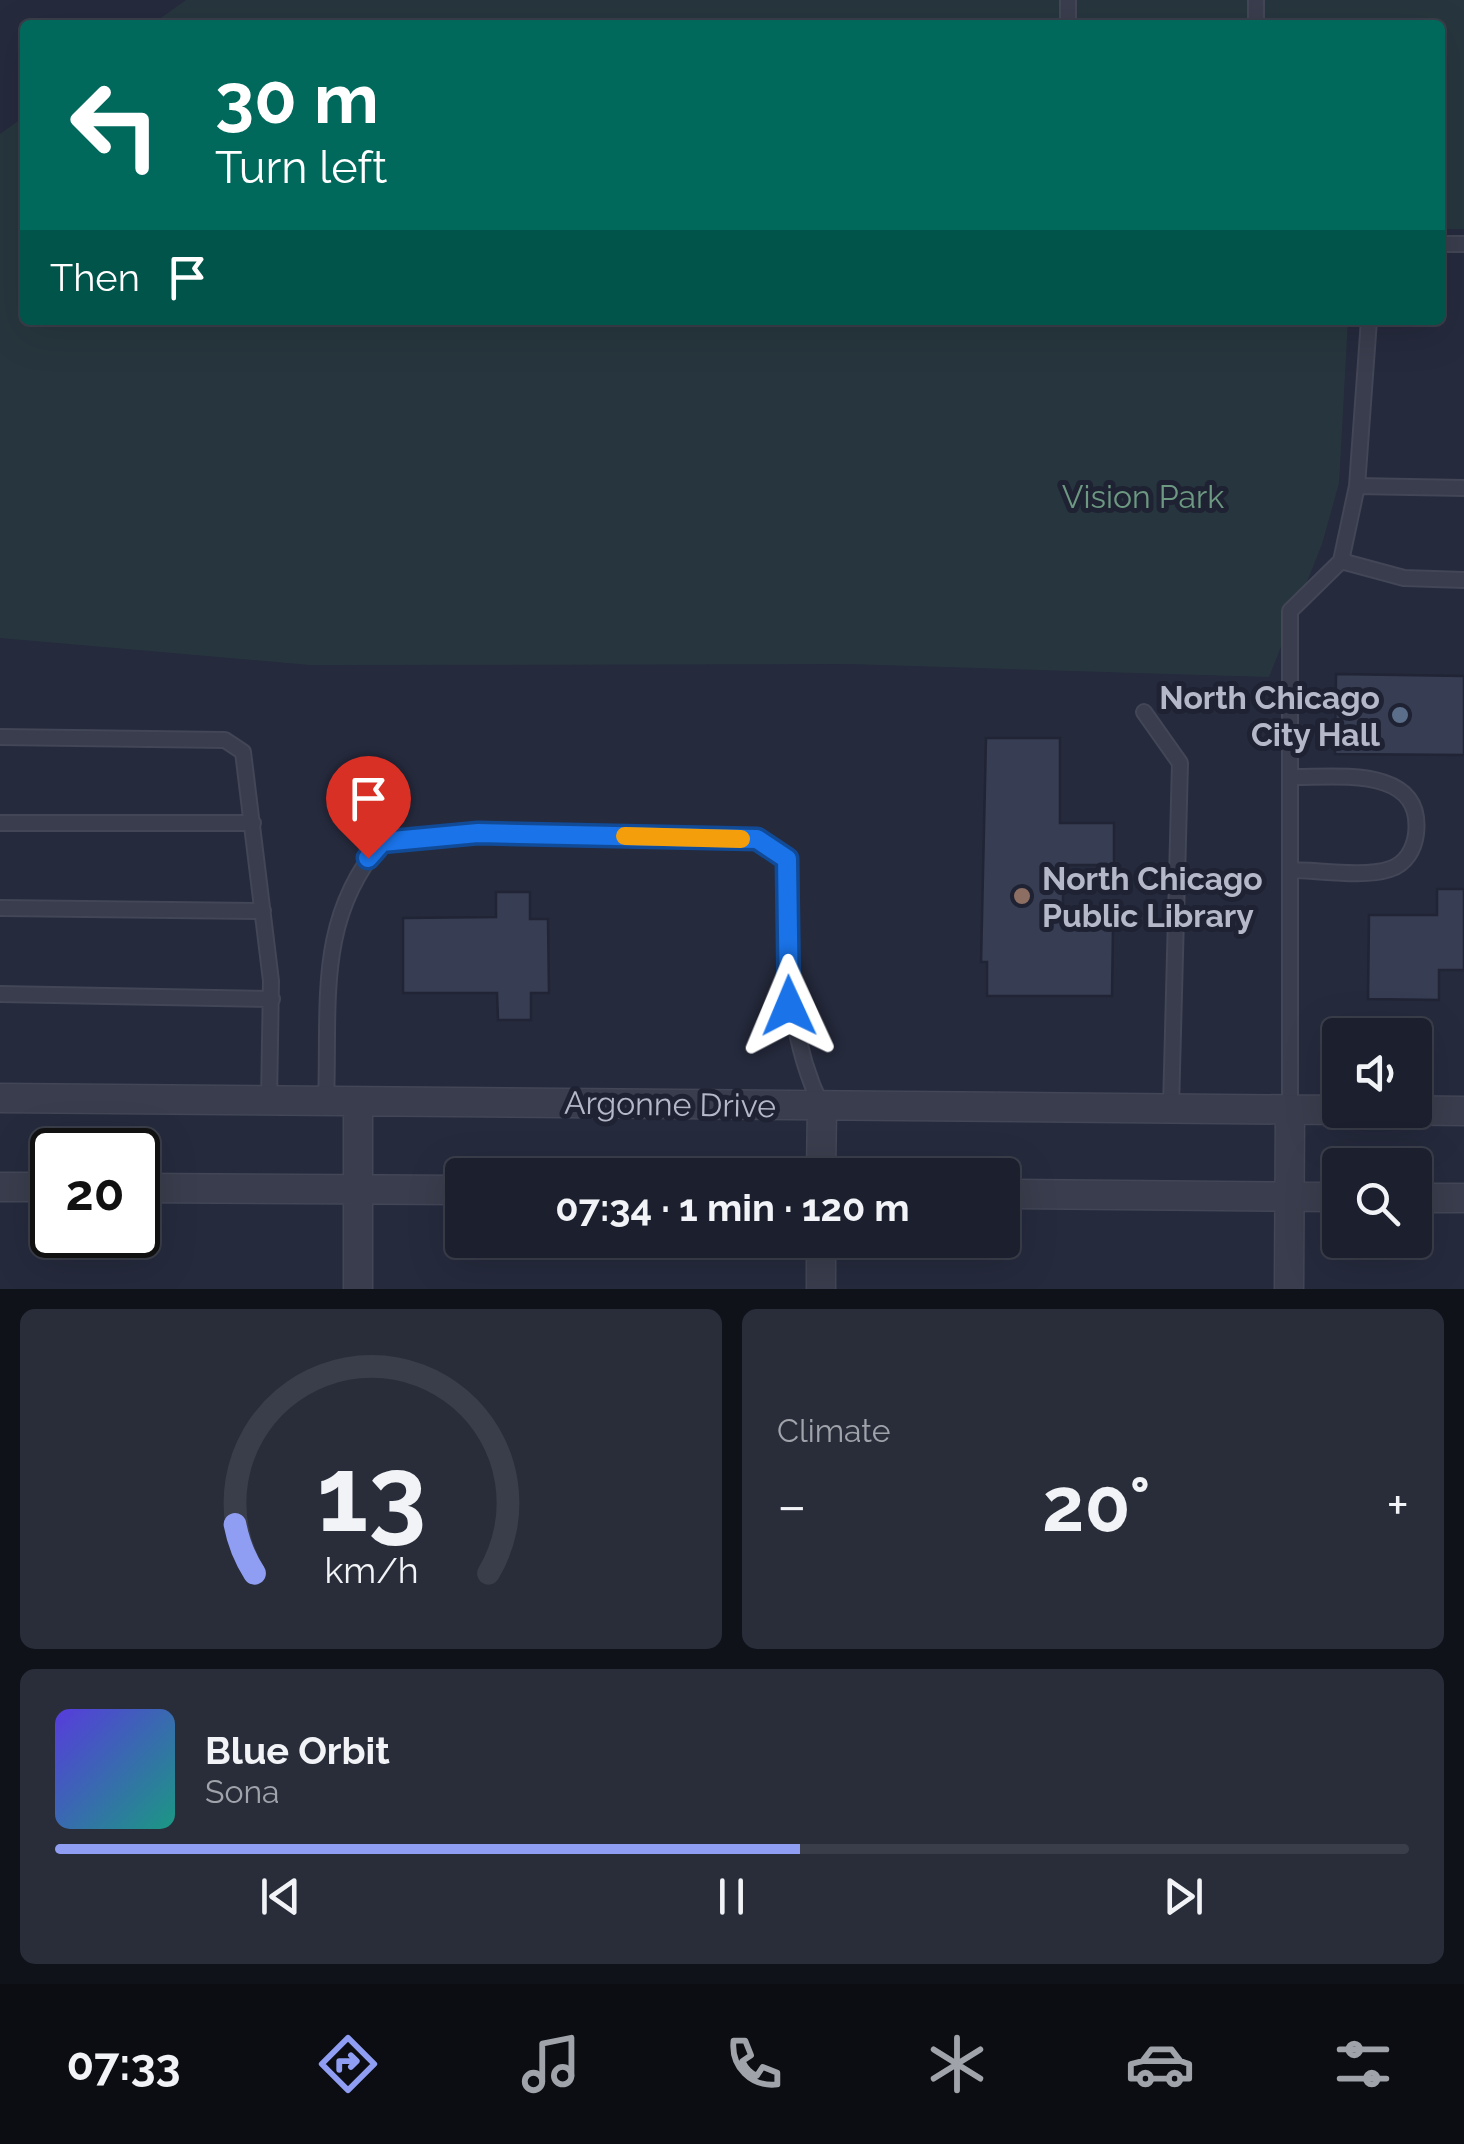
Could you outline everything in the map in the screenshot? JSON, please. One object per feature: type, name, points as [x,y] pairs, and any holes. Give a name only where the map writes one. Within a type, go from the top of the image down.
[{"type":"street","name":"Argonne Drive","points":[[0,1098],[1322,1110]]},
{"type":"street","points":[[358,1102],[358,1289]]},
{"type":"street","points":[[822,1106],[822,1158]]},
{"type":"street","points":[[1289,1289],[1290,1109]]},
{"type":"street","points":[[1432,1110],[1464,1110]]},
{"type":"street","points":[[0,1186],[30,1187]]},
{"type":"street","points":[[160,1188],[445,1190]]},
{"type":"street","points":[[1020,1194],[1322,1197]]},
{"type":"street","points":[[1432,1198],[1464,1198]]},
{"type":"street","points":[[821,1258],[821,1289]]},
{"type":"lane","points":[[1290,1109],[1290,611],[1341,561],[1358,486],[1369,325]]},
{"type":"lane","points":[[1358,486],[1464,488]]},
{"type":"lane","points":[[1341,561],[1404,578],[1464,580]]},
{"type":"lane","points":[[1144,712],[1180,763],[1171,1108]]},
{"type":"lane","points":[[0,736],[225,740],[243,752],[272,999],[269,1100]]},
{"type":"lane","points":[[1290,776],[1391,784],[1400,788],[1412,805],[1417,828],[1414,847],[1402,863],[1388,870],[1290,870]]},
{"type":"lane","points":[[0,823],[253,823]]},
{"type":"lane","points":[[326,1101],[333,927],[355,873],[382,842],[478,833],[757,839],[787,859],[789,1006],[804,1071],[822,1106]]},
{"type":"lane","points":[[0,908],[263,910]]},
{"type":"lane","points":[[0,994],[272,999]]},
{"type":"green space","points":[[186,0],[1464,0],[1464,229],[1445,229],[1445,20],[158,20]]},
{"type":"green space","name":"Vision Park","points":[[20,120],[20,325],[1348,325],[1339,483],[1322,544],[1269,677],[850,664],[310,665],[0,638],[0,134]]},
{"type":"building","name":"North Chicago City Hall","points":[[1336,674],[1464,676],[1464,755],[1335,754]]},
{"type":"building","name":"North Chicago Public Library","points":[[986,738],[1060,738],[1060,823],[1114,823],[1114,865],[1063,865],[1063,928],[1113,928],[1112,996],[987,996],[987,962],[981,962]]},
{"type":"building","points":[[1437,889],[1464,889],[1464,970],[1439,970],[1439,1000],[1368,999],[1369,915],[1437,915]]},
{"type":"building","points":[[496,892],[530,892],[530,919],[548,919],[549,993],[531,993],[531,1020],[498,1020],[497,993],[403,993],[403,918],[496,917]]},
{"type":"slow traffic","points":[[625,836],[741,839]]},
{"type":"place","name":"North Chicago City Hall","points":[[1400,715]]},
{"type":"place","name":"North Chicago Public Library","points":[[1022,896]]},
{"type":"route","points":[[368,858],[382,842],[478,833],[757,839],[787,859],[789,1006]]}]
